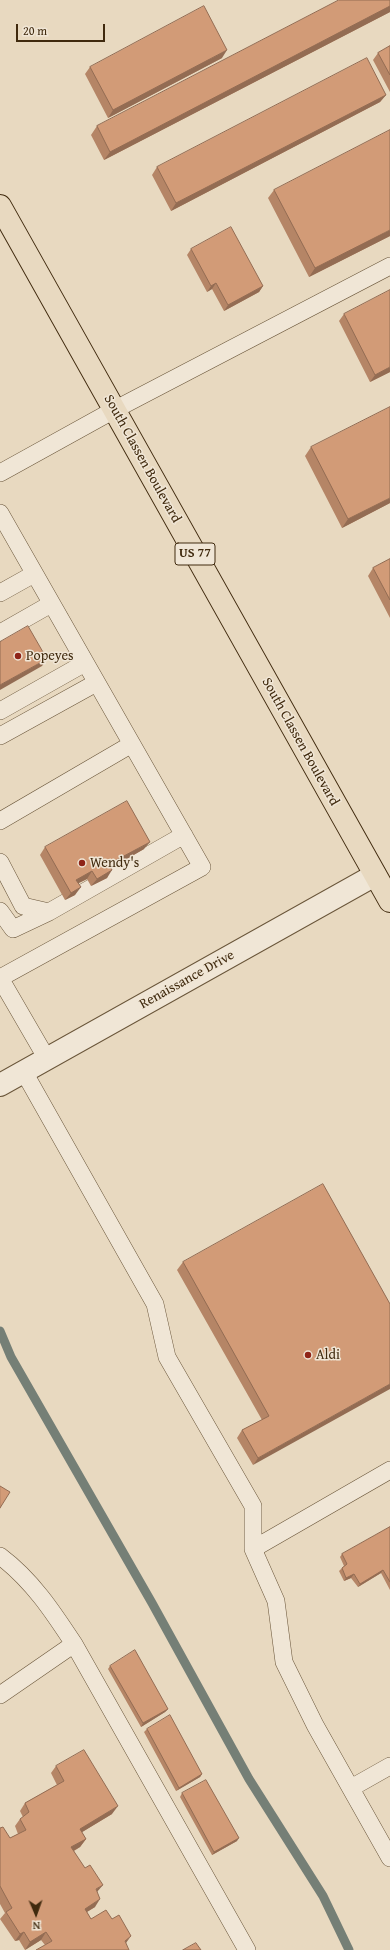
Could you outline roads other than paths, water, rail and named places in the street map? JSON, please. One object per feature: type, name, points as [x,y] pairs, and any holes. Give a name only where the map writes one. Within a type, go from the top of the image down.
[{"type":"main road","name":"South Classen Boulevard","points":[[0,206],[390,901]]},
{"type":"street","name":"Renaissance Drive","points":[[0,1085],[375,875]]},
{"type":"lane","points":[[0,473],[114,410],[390,266]]},
{"type":"lane","points":[[0,513],[202,867],[0,978],[47,1059]]},
{"type":"lane","points":[[0,593],[34,574]]},
{"type":"lane","points":[[0,633],[52,604]]},
{"type":"lane","points":[[0,711],[85,664]]},
{"type":"lane","points":[[0,736],[96,683]]},
{"type":"lane","points":[[0,821],[132,744]]},
{"type":"lane","points":[[0,833],[17,811]]},
{"type":"lane","points":[[0,911],[13,929],[49,912],[184,835]]},
{"type":"lane","points":[[0,862],[23,906],[49,912]]},
{"type":"lane","points":[[24,1072],[155,1304],[167,1357],[253,1506],[253,1549],[276,1601],[284,1662],[315,1725],[390,1858]]},
{"type":"lane","points":[[253,1549],[390,1470]]},
{"type":"lane","points":[[0,1556],[46,1600],[74,1644],[247,1950]]},
{"type":"lane","points":[[0,1695],[74,1644]]},
{"type":"lane","points":[[351,1788],[390,1766]]},
{"type":"waterway","points":[[0,1331],[11,1357],[152,1603],[249,1779],[323,1896],[349,1950]]},
{"type":"place","name":"Popeyes","points":[[18,656]]},
{"type":"place","name":"Wendy's","points":[[82,863]]},
{"type":"place","name":"Aldi","points":[[308,1355]]}]
